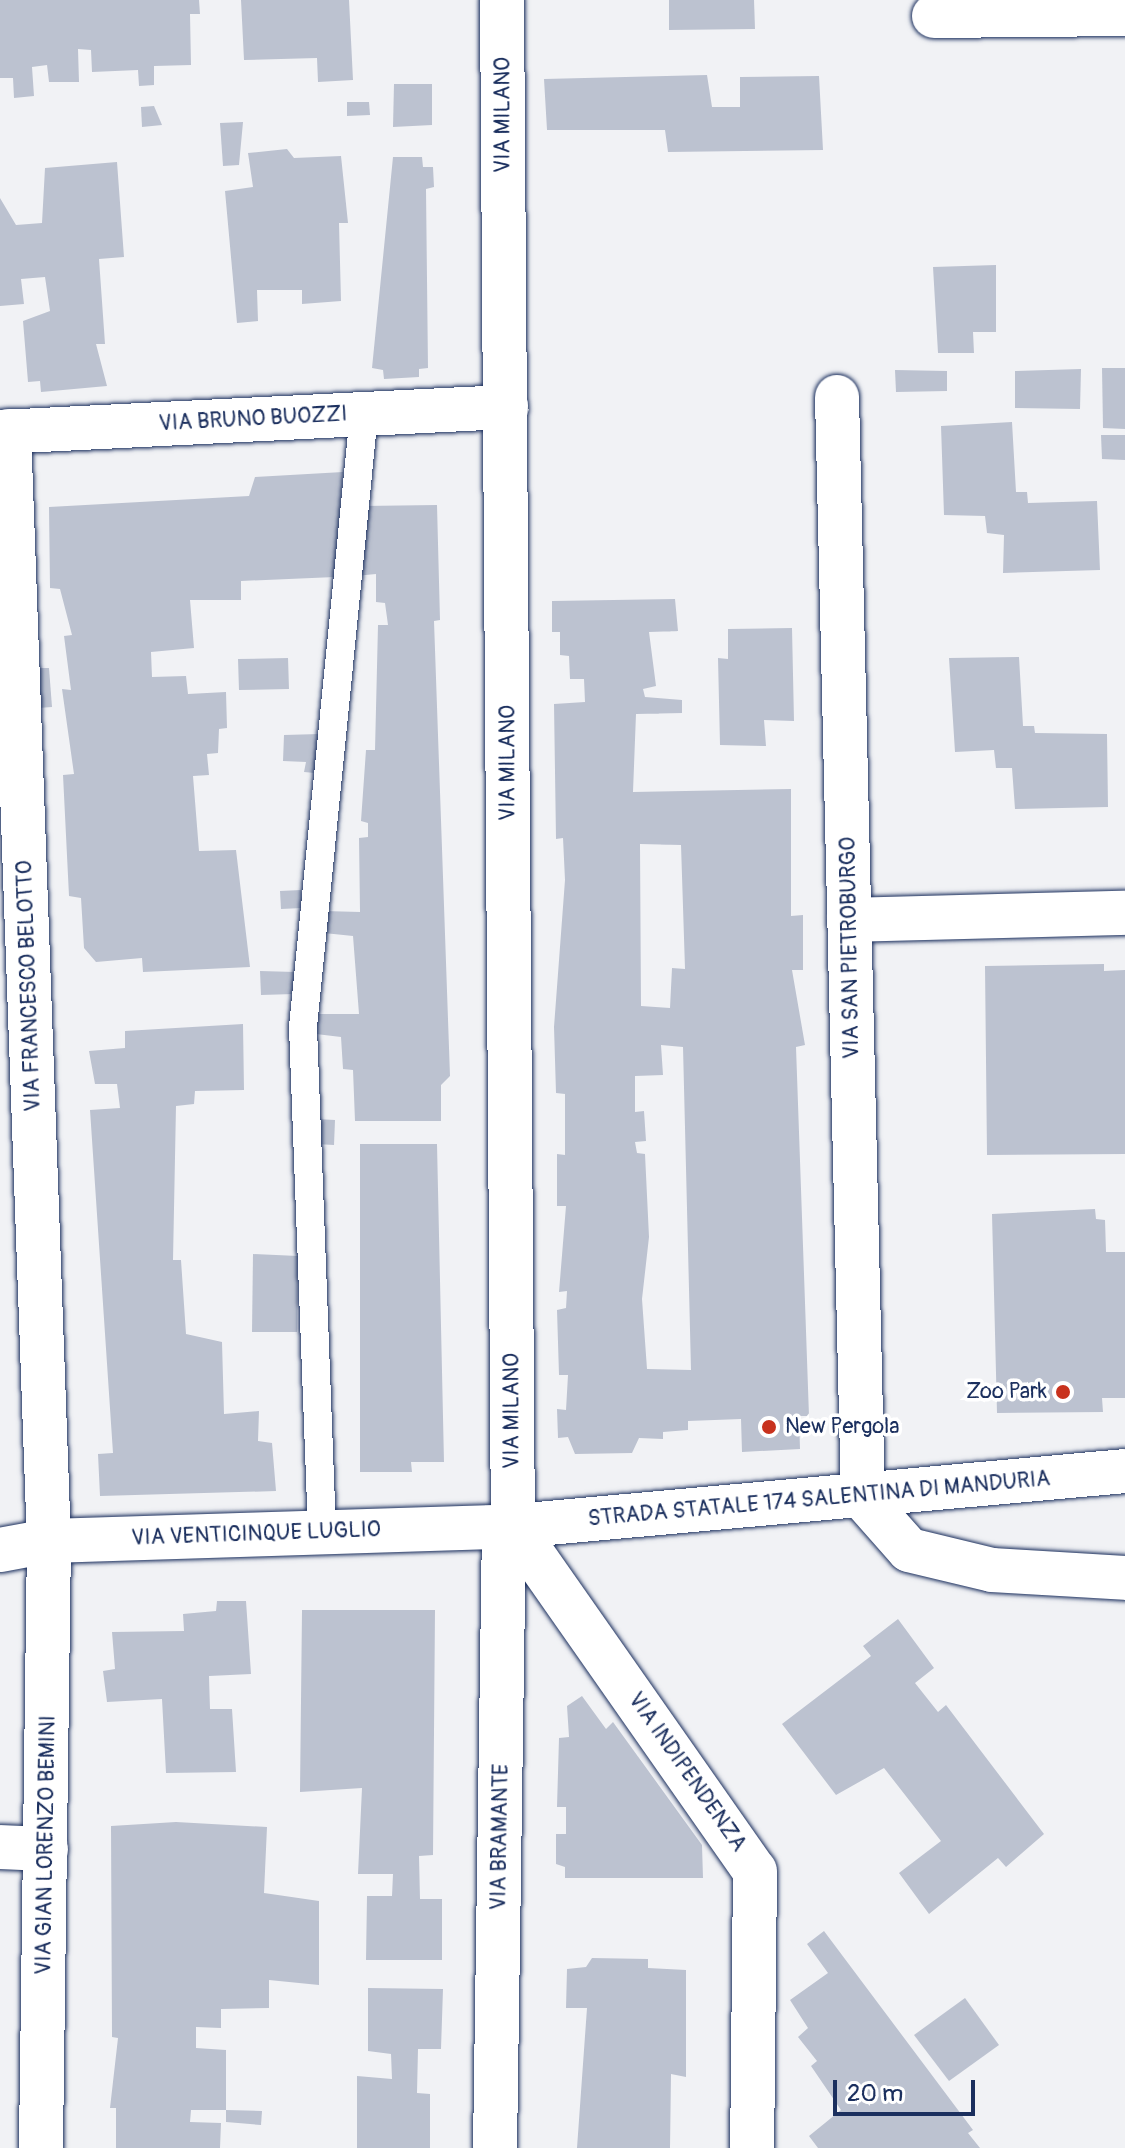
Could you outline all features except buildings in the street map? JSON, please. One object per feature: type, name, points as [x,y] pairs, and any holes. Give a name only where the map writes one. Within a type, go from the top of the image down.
[{"type":"street","name":"VIA MILANO","points":[[502,0],[509,1526]]},
{"type":"street","points":[[934,16],[1125,14]]},
{"type":"street","name":"VIA SAN PIETROBURGO","points":[[837,397],[863,1498]]},
{"type":"street","name":"VIA BRUNO BUOZZI","points":[[4,431],[506,407]]},
{"type":"street","name":"VIA FRANCESCO BELOTTO","points":[[4,431],[7,600],[49,1541]]},
{"type":"street","points":[[849,920],[1125,913]]},
{"type":"street","name":"STRADA STATALE 174 SALENTINA DI MANDURIA","points":[[509,1526],[863,1498],[1125,1471]]},
{"type":"street","points":[[863,1498],[909,1550],[992,1570],[1125,1578]]},
{"type":"street","name":"VIA VENTICINQUE LUGLIO","points":[[0,1550],[49,1541],[509,1526]]},
{"type":"street","name":"VIA BRAMANTE","points":[[495,2148],[509,1526]]},
{"type":"street","name":"VIA INDIPENDENZA","points":[[509,1526],[755,1871],[752,2148]]},
{"type":"street","points":[[0,1529],[49,1541]]},
{"type":"street","name":"VIA GIAN LORENZO BEMINI","points":[[41,2148],[49,1541]]},
{"type":"street","points":[[0,1847],[46,1849]]},
{"type":"lane","points":[[322,1531],[303,1027],[364,414]]},
{"type":"place","name":"Zoo Park","points":[[1063,1392]]},
{"type":"place","name":"New Pergola","points":[[769,1427]]}]
